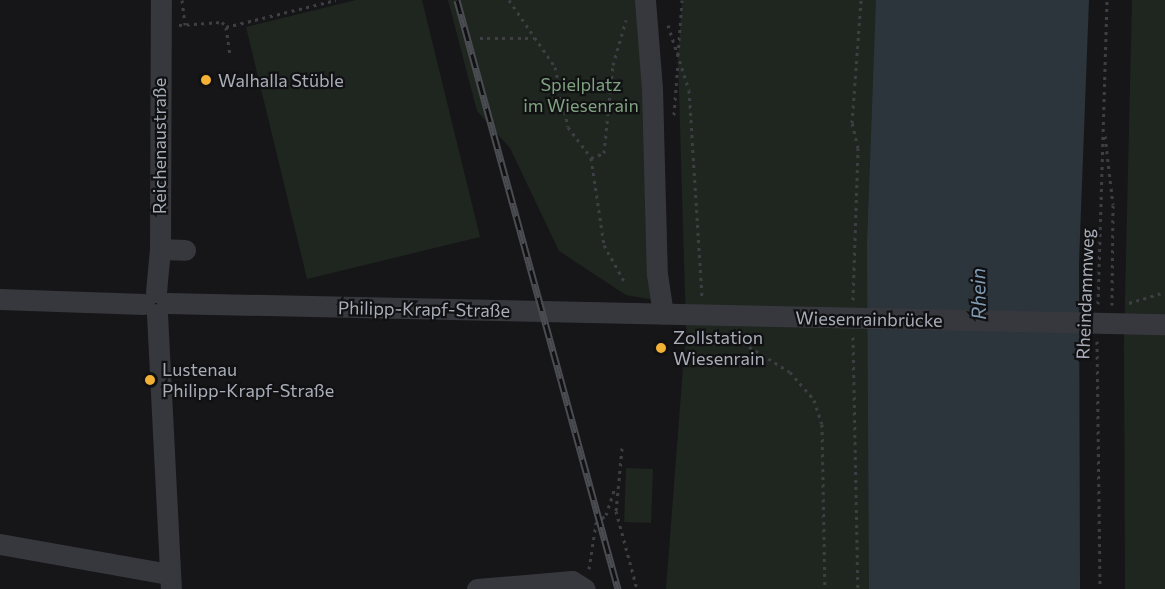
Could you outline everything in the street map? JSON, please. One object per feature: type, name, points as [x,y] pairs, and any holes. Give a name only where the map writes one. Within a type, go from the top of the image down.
[{"type":"street","name":"Reichenaustraße","points":[[161,0],[160,249],[156,303],[170,582]]},
{"type":"street","points":[[645,0],[652,89],[657,274],[672,314]]},
{"type":"street","points":[[160,249],[185,250]]},
{"type":"street","points":[[664,273],[672,314]]},
{"type":"street","name":"Philipp-Krapf-Straße","points":[[0,299],[672,314]]},
{"type":"street","name":"Wiesenrainbrücke","points":[[672,314],[1165,324]]},
{"type":"street","points":[[0,544],[170,582]]},
{"type":"street","points":[[477,589],[585,581]]},
{"type":"path","points":[[182,0],[185,25],[222,22],[226,27],[230,55]]},
{"type":"path","points":[[226,27],[336,0]]},
{"type":"path","points":[[509,0],[555,66],[568,127],[591,158],[604,245],[624,281]]},
{"type":"path","points":[[664,13],[678,58],[682,0]]},
{"type":"path","points":[[853,306],[858,148],[852,123],[861,0]]},
{"type":"path","name":"Rheindammweg","points":[[1098,311],[1107,0]]},
{"type":"path","points":[[591,158],[604,153],[613,65],[627,19]]},
{"type":"path","points":[[480,38],[534,38]]},
{"type":"path","points":[[1103,125],[1113,205],[1110,302],[1115,308]]},
{"type":"path","points":[[1125,305],[1165,292]]},
{"type":"path","points":[[853,329],[858,589]]},
{"type":"path","name":"Rheindammweg","points":[[1097,334],[1100,589]]},
{"type":"path","points":[[622,448],[617,481],[616,511],[637,589]]},
{"type":"path","points":[[585,581],[591,566],[596,523],[606,514],[617,481]]},
{"type":"green space","points":[[356,0],[422,0],[480,237],[307,279],[246,27]]},
{"type":"green space","name":"Spielplatz im Wiesenrain","points":[[448,0],[638,0],[655,300],[626,295],[559,251],[510,148],[477,111]]},
{"type":"green space","points":[[682,0],[879,0],[872,589],[666,589],[686,329],[678,58]]},
{"type":"green space","points":[[1132,0],[1165,0],[1165,589],[1125,589],[1124,344]]},
{"type":"green space","points":[[626,468],[653,469],[651,523],[624,522]]},
{"type":"water","name":"Rhein","points":[[876,0],[1089,0],[1079,262],[1080,589],[869,589],[867,244]]},
{"type":"railway","points":[[457,0],[618,589]]},
{"type":"place","name":"Walhalla Stüble","points":[[206,80]]},
{"type":"place","name":"Zollstation Wiesenrain","points":[[661,348]]},
{"type":"place","name":"Lustenau Philipp-Krapf-Straße","points":[[150,380]]}]
